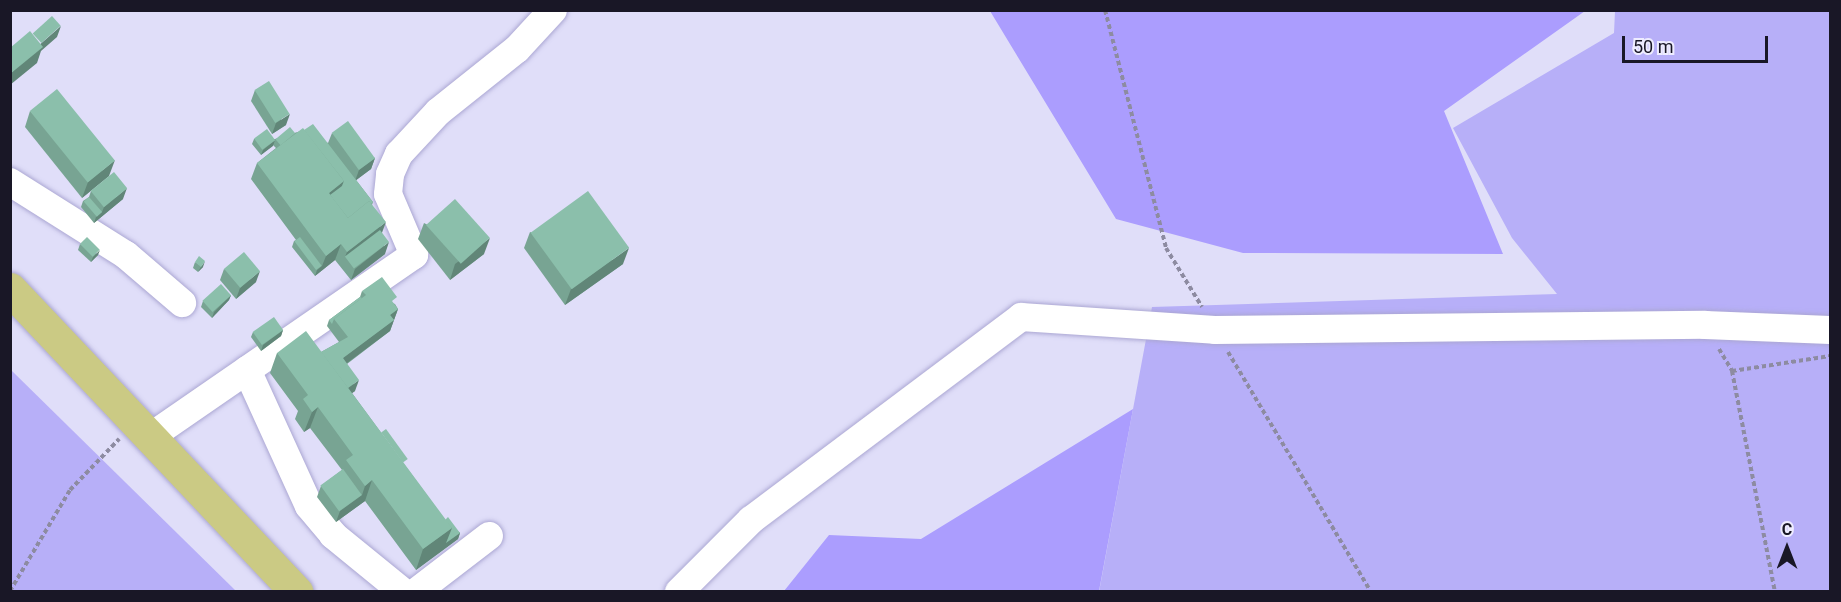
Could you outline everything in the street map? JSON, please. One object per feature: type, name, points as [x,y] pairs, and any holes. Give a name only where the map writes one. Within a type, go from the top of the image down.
[{"type":"main road","points":[[10,289],[297,591]]},
{"type":"lane","points":[[143,429],[247,370],[414,255],[388,194],[390,174],[399,154],[438,112],[517,49],[553,10]]},
{"type":"lane","points":[[10,182],[126,255],[182,303]]},
{"type":"lane","points":[[679,591],[751,520],[1021,317],[1215,330],[1705,325],[1830,330]]},
{"type":"lane","points":[[247,370],[309,506],[333,535],[403,591]]},
{"type":"lane","points":[[417,591],[489,536]]},
{"type":"path","points":[[1705,325],[1732,371],[1775,591]]},
{"type":"path","points":[[1732,371],[1830,356]]},
{"type":"path","points":[[10,591],[70,490],[143,429]]},
{"type":"shaded area","points":[[990,11],[1585,11],[1444,111],[1503,254],[1243,253],[1116,219]]},
{"type":"shaded area","points":[[1615,11],[1830,11],[1830,591],[1099,592],[1152,307],[1557,294],[1512,238],[1453,128],[1614,33]]},
{"type":"shaded area","points":[[11,370],[236,591],[11,591]]},
{"type":"shaded area","points":[[1133,409],[1099,591],[784,591],[829,535],[921,539]]},
{"type":"building","points":[[52,16],[61,26],[41,43],[33,33]]},
{"type":"building","points":[[30,31],[43,47],[10,74],[10,48]]},
{"type":"building","points":[[269,81],[290,114],[275,123],[255,90]]},
{"type":"building","points":[[57,89],[115,160],[88,183],[30,111]]},
{"type":"building","points":[[348,121],[375,158],[359,170],[332,133]]},
{"type":"building","points":[[313,124],[373,202],[371,204],[369,201],[348,218],[330,195],[342,186],[344,181],[304,130]]},
{"type":"building","points":[[290,127],[295,133],[281,145],[275,139]]},
{"type":"building","points":[[303,128],[344,181],[329,193],[348,218],[369,201],[386,222],[347,252],[341,244],[326,256],[257,163]]},
{"type":"building","points":[[267,129],[275,140],[262,150],[254,138]]},
{"type":"building","points":[[114,172],[127,188],[104,207],[91,191]]},
{"type":"building","points":[[588,191],[629,248],[572,289],[531,233]]},
{"type":"building","points":[[89,197],[102,212],[97,217],[84,202]]},
{"type":"building","points":[[455,199],[490,238],[461,264],[426,225]]},
{"type":"building","points":[[380,230],[389,242],[354,268],[345,256]]},
{"type":"building","points":[[87,237],[100,250],[93,257],[80,244]]},
{"type":"building","points":[[300,237],[322,266],[316,270],[294,241]]},
{"type":"building","points":[[244,252],[260,271],[240,288],[224,269]]},
{"type":"building","points":[[199,256],[205,261],[201,267],[195,262]]},
{"type":"building","points":[[382,277],[397,297],[392,301],[398,309],[390,315],[394,320],[343,358],[359,380],[348,388],[321,352],[348,337],[334,319],[366,295],[362,291]]},
{"type":"building","points":[[221,284],[231,295],[212,312],[202,301]]},
{"type":"building","points":[[360,297],[362,298],[334,319],[332,324],[329,320]]},
{"type":"building","points":[[274,317],[283,330],[262,345],[253,332]]},
{"type":"building","points":[[306,331],[452,528],[423,549],[372,480],[365,486],[346,460],[353,455],[318,407],[312,412],[303,399],[308,395],[277,353]]},
{"type":"building","points":[[386,429],[408,459],[403,462],[381,433]]},
{"type":"building","points":[[343,469],[362,495],[339,511],[320,485]]},
{"type":"building","points":[[448,517],[460,533],[446,543],[452,528],[445,520]]}]
